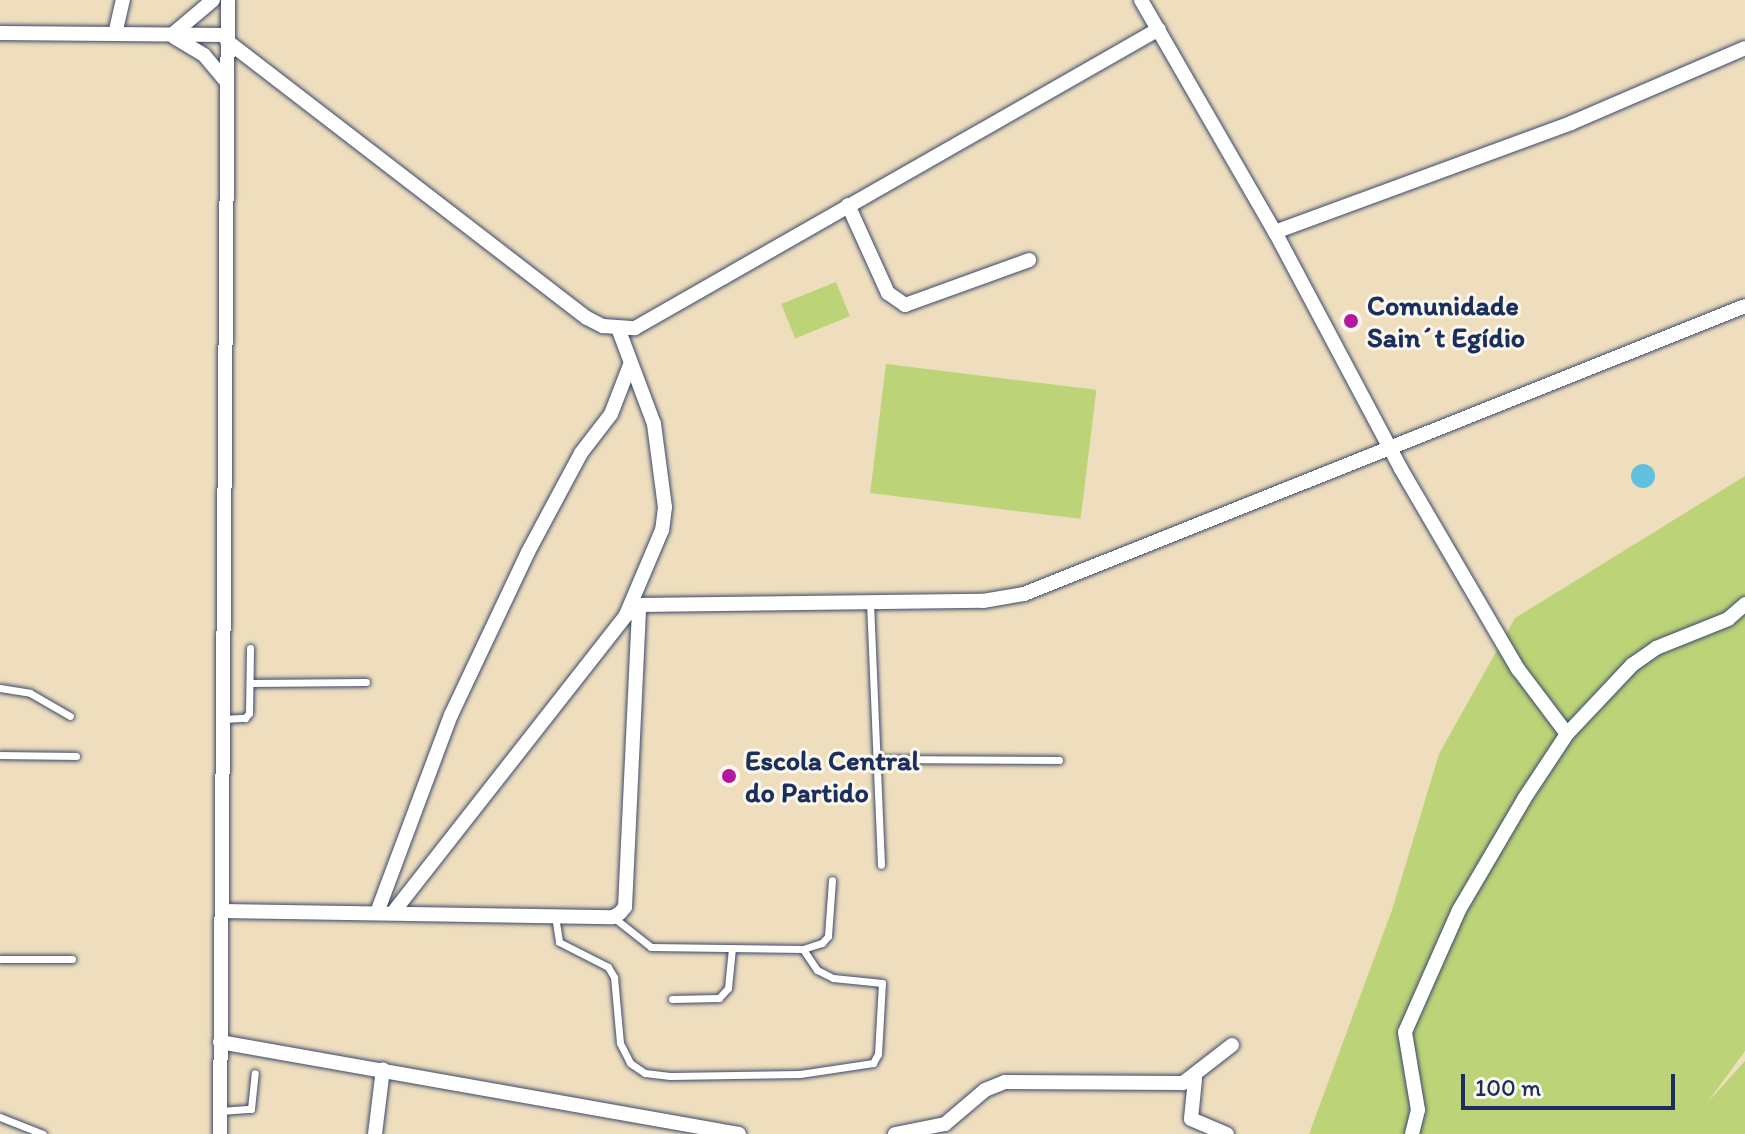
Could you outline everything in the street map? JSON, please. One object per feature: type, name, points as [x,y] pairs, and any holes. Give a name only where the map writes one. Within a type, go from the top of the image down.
[{"type":"street","points":[[115,34],[123,0]]},
{"type":"street","points":[[170,35],[213,0]]},
{"type":"street","points":[[220,1134],[228,0]]},
{"type":"street","points":[[1141,0],[1275,232],[1390,448],[1518,669],[1567,734]]},
{"type":"street","points":[[0,33],[226,38],[587,318],[618,328],[635,328],[1159,29]]},
{"type":"street","points":[[170,35],[204,55],[226,81]]},
{"type":"street","points":[[1275,232],[1571,123],[1745,48]]},
{"type":"street","points":[[848,205],[888,293],[905,305],[1029,260]]},
{"type":"street","points":[[395,910],[626,615],[639,605],[1002,600],[1024,594],[1745,306]]},
{"type":"street","points":[[618,328],[654,424],[665,507],[662,530],[626,615]]},
{"type":"street","points":[[378,910],[451,715],[563,486],[611,414],[615,392],[630,365]]},
{"type":"street","points":[[1412,1134],[1418,1110],[1405,1032],[1459,910],[1567,734],[1632,665],[1656,648],[1728,619],[1745,604]]},
{"type":"street","points":[[222,911],[395,910],[613,917],[625,907],[639,605]]},
{"type":"street","points":[[220,1042],[739,1134]]},
{"type":"street","points":[[895,1134],[945,1124],[985,1090],[1005,1082],[1169,1084],[1195,1079],[1232,1045]]},
{"type":"street","points":[[375,1134],[383,1069]]},
{"type":"street","points":[[1195,1079],[1191,1119],[1227,1134]]},
{"type":"lane","points":[[870,602],[881,865]]},
{"type":"lane","points":[[223,719],[245,718],[249,713],[250,648]]},
{"type":"lane","points":[[250,683],[366,682]]},
{"type":"lane","points":[[0,688],[30,693],[70,716]]},
{"type":"lane","points":[[0,755],[76,756]]},
{"type":"lane","points":[[877,759],[1059,760]]},
{"type":"lane","points":[[613,917],[651,947],[803,949],[822,943],[828,936],[832,880]]},
{"type":"lane","points":[[555,916],[559,942],[608,967],[614,977],[620,1043],[630,1063],[645,1073],[670,1076],[800,1074],[873,1063],[882,983],[833,978],[817,970],[803,949]]},
{"type":"lane","points":[[672,999],[719,998],[728,988],[732,948]]},
{"type":"lane","points":[[0,959],[72,959]]},
{"type":"lane","points":[[220,1111],[251,1109],[255,1073]]},
{"type":"lane","points":[[0,1117],[43,1134]]},
{"type":"green space","points":[[836,282],[850,316],[795,338],[781,304]]},
{"type":"green space","points":[[886,364],[1096,390],[1081,519],[870,493]]},
{"type":"green space","points":[[1745,476],[1745,1051],[1707,1103],[1745,1061],[1745,1134],[1309,1134],[1392,910],[1439,754],[1515,618]]},
{"type":"water","points":[[1643,464],[1654,471],[1655,476],[1648,487],[1643,488],[1632,481],[1631,476],[1638,465]]},
{"type":"place","name":"Comunidade Sain´t Egídio","points":[[1351,321]]},
{"type":"place","name":"Escola Central do Partido","points":[[729,776]]}]
